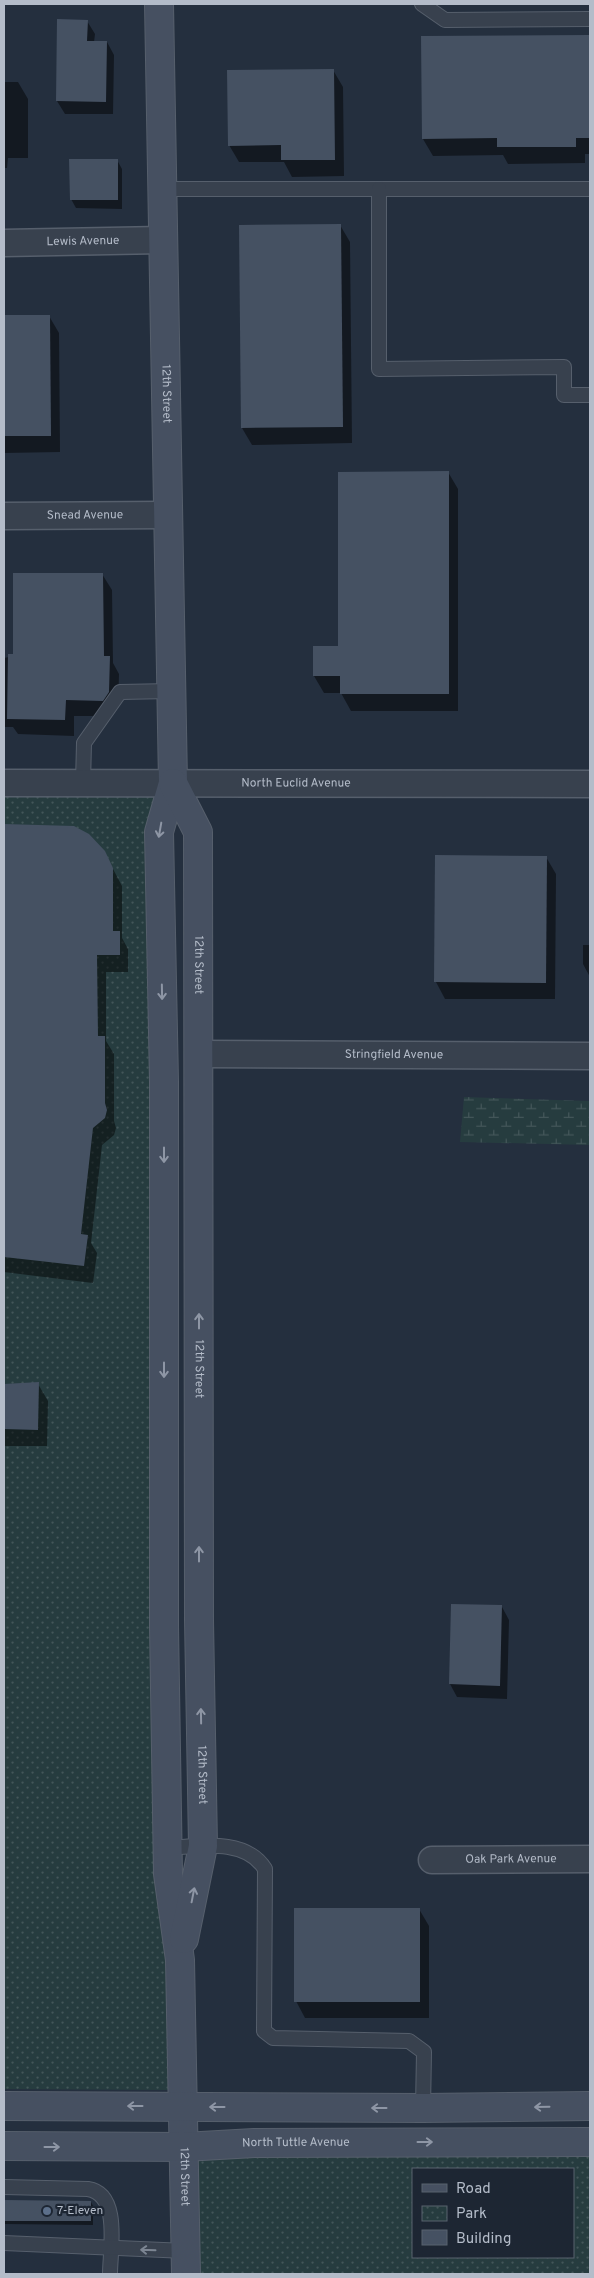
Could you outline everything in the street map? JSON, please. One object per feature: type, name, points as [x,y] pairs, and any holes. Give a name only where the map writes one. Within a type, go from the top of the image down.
[{"type":"street","name":"12th Street","points":[[159,4],[166,515],[173,783],[159,832],[164,1082],[164,1626],[168,1874],[180,1960],[186,2263]]},
{"type":"street","name":"Lewis Avenue","points":[[4,243],[162,240]]},
{"type":"street","name":"Snead Avenue","points":[[4,516],[166,515]]},
{"type":"street","name":"North Euclid Avenue","points":[[4,783],[590,784]]},
{"type":"street","name":"12th Street","points":[[173,783],[198,832],[199,1620],[203,1846],[180,1960]]},
{"type":"street","name":"Stringfield Avenue","points":[[199,1054],[590,1056]]},
{"type":"street","name":"Oak Park Avenue","points":[[432,1860],[590,1859]]},
{"type":"street","points":[[4,2106],[422,2108],[590,2106]]},
{"type":"street","name":"North Tuttle Avenue","points":[[4,2146],[184,2148],[254,2142],[590,2142]]},
{"type":"lane","points":[[422,4],[445,20],[590,19]]},
{"type":"lane","points":[[162,189],[590,189]]},
{"type":"lane","points":[[379,189],[379,368],[564,367],[564,395],[590,395]]},
{"type":"lane","points":[[83,783],[84,744],[120,692],[171,691]]},
{"type":"lane","points":[[168,1848],[203,1846],[246,1851],[260,1860],[265,1869],[264,2031],[273,2038],[409,2041],[424,2052],[422,2108]]},
{"type":"lane","points":[[4,2187],[95,2190],[103,2197],[111,2213],[110,2274]]},
{"type":"lane","points":[[4,2243],[110,2248],[186,2263]]},
{"type":"green space","points":[[4,795],[157,795],[151,1082],[167,1960],[165,1969],[167,1970],[170,2090],[4,2089]]},
{"type":"green space","points":[[464,1097],[590,1101],[590,1145],[460,1142]]},
{"type":"green space","points":[[254,2154],[590,2154],[590,2274],[199,2274],[198,2158]]},
{"type":"building","points":[[57,19],[88,20],[87,41],[107,41],[106,102],[56,101]]},
{"type":"building","points":[[590,35],[590,138],[576,138],[576,147],[497,147],[497,138],[422,139],[421,36]]},
{"type":"building","points":[[334,69],[335,160],[281,160],[281,145],[228,146],[227,70]]},
{"type":"building","points":[[69,159],[118,159],[118,200],[70,200]]},
{"type":"building","points":[[341,224],[343,427],[241,428],[239,225]]},
{"type":"building","points":[[4,315],[50,315],[51,436],[4,436]]},
{"type":"building","points":[[449,471],[449,694],[340,694],[340,676],[313,676],[313,646],[338,646],[338,472]]},
{"type":"building","points":[[13,573],[103,573],[104,656],[110,656],[109,692],[103,701],[66,700],[65,720],[7,719],[8,654],[13,654]]},
{"type":"building","points":[[4,824],[74,826],[89,834],[105,851],[113,868],[113,931],[120,931],[120,955],[97,955],[98,1036],[105,1036],[105,1103],[107,1110],[105,1118],[93,1128],[81,1234],[88,1235],[84,1266],[4,1257]]},
{"type":"building","points":[[435,855],[547,856],[546,983],[434,982]]},
{"type":"building","points":[[39,1382],[38,1430],[4,1429],[4,1384]]},
{"type":"building","points":[[451,1604],[502,1605],[500,1686],[449,1684]]},
{"type":"building","points":[[294,1908],[420,1908],[420,2002],[294,2002]]},
{"type":"building","name":"7-Eleven","points":[[4,2200],[91,2201],[91,2221],[4,2221]]},
{"type":"place","name":"7-Eleven","points":[[47,2211]]}]
